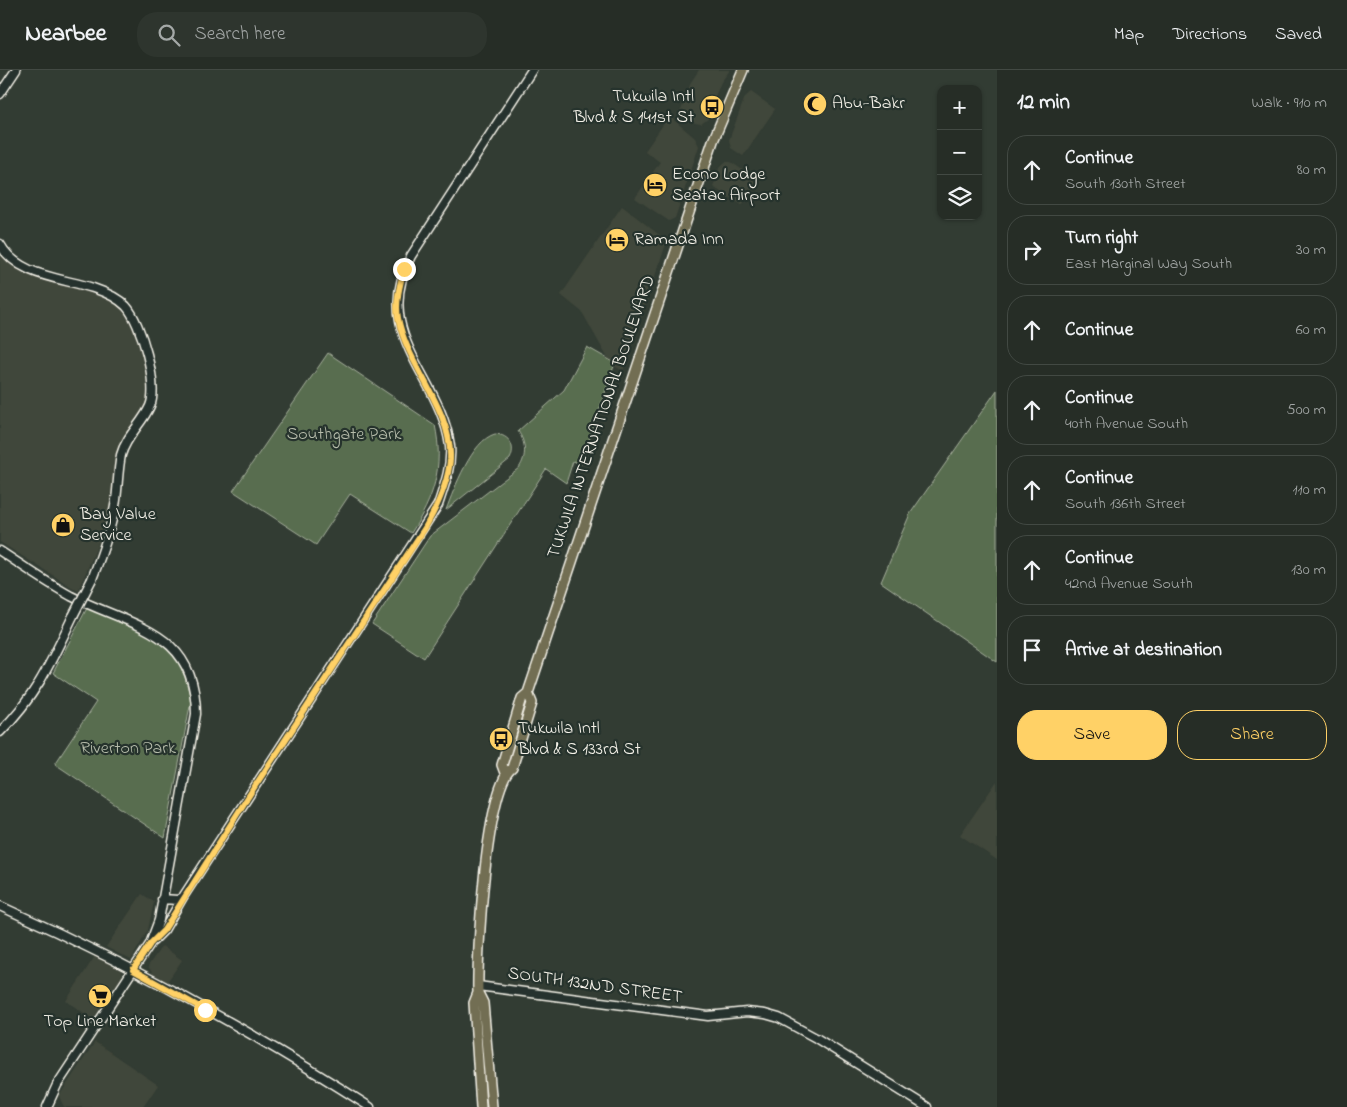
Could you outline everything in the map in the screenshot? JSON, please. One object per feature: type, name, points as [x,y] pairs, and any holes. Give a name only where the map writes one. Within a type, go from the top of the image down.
[{"type":"main road","name":"TUKWILA INTERNATIONAL BOULEVARD","points":[[481,1107],[474,1003],[478,990],[482,897],[487,851],[495,809],[505,773],[512,768],[532,703],[528,693],[713,140],[744,70]]},
{"type":"main road","name":"TUKWILA INTERNATIONAL BOULEVARD","points":[[478,990],[482,1003],[492,1107]]},
{"type":"street","points":[[0,94],[16,70]]},
{"type":"street","points":[[47,1107],[57,1086],[150,944],[164,930],[183,897],[425,528],[438,505],[450,462],[450,446],[443,420],[415,364],[398,318],[398,296],[404,269],[532,70]]},
{"type":"street","points":[[0,244],[12,259],[33,271],[94,288],[119,300],[134,318],[148,362],[153,396],[150,406],[123,450],[116,500],[103,551],[92,579],[40,685],[20,712],[0,732]]},
{"type":"street","points":[[0,552],[71,596],[154,633],[178,652],[190,671],[194,684],[196,714],[159,920],[150,944]]},
{"type":"street","points":[[162,899],[178,900],[183,897]]},
{"type":"street","points":[[0,906],[58,932],[133,970],[274,1048],[370,1107]]},
{"type":"street","name":"SOUTH 132ND STREET","points":[[478,990],[708,1016],[747,1012],[779,1018],[816,1038],[927,1107]]},
{"type":"shaded area","points":[[699,70],[730,70],[721,82],[708,113],[708,119],[701,124],[695,123],[680,113],[691,82]]},
{"type":"shaded area","points":[[751,92],[775,109],[743,156],[731,148],[729,140],[745,97]]},
{"type":"shaded area","points":[[669,116],[695,138],[699,146],[675,218],[669,221],[635,198],[660,162],[645,151]]},
{"type":"shaded area","points":[[725,162],[731,162],[758,181],[742,205],[713,187],[719,168]]},
{"type":"shaded area","points":[[622,206],[667,241],[623,371],[611,364],[582,312],[561,295]]},
{"type":"shaded area","points":[[0,251],[9,262],[31,275],[93,292],[117,303],[131,320],[144,363],[149,385],[146,404],[119,449],[112,500],[101,537],[78,591],[0,542]]},
{"type":"shaded area","points":[[997,781],[997,860],[960,835]]},
{"type":"shaded area","points":[[142,894],[154,902],[148,930],[131,960],[106,947]]},
{"type":"shaded area","points":[[162,946],[182,960],[167,982],[153,974],[148,966]]},
{"type":"shaded area","points":[[95,956],[120,970],[123,975],[93,1019],[66,1001]]},
{"type":"shaded area","points":[[95,1042],[158,1085],[143,1107],[65,1107],[63,1105],[59,1096]]},
{"type":"green space","points":[[587,347],[615,363],[581,464],[573,461],[566,483],[546,469],[424,658],[372,624],[430,536],[519,468],[525,450],[523,440],[518,431],[564,390]]},
{"type":"green space","name":"Southgate Park","points":[[328,353],[435,425],[438,455],[435,482],[426,507],[411,533],[350,494],[316,545],[233,491]]},
{"type":"green space","points":[[997,390],[997,662],[881,582],[910,514]]},
{"type":"green space","points":[[495,434],[505,437],[510,442],[512,455],[510,459],[446,510],[471,455],[487,438]]},
{"type":"green space","name":"Riverton Park","points":[[87,608],[138,629],[162,643],[179,663],[185,677],[191,700],[165,838],[55,764],[96,702],[53,673]]},
{"type":"place","name":"Abu-Bakr","points":[[815,104]]},
{"type":"place","name":"Tukwila Intl Blvd & S 141st St","points":[[712,107]]},
{"type":"place","name":"Econo Lodge Seatac Airport","points":[[655,185]]},
{"type":"place","name":"Ramada Inn","points":[[617,240]]},
{"type":"place","name":"Bay Value Service","points":[[63,525]]},
{"type":"place","name":"Tukwila Intl Blvd & S 133rd St","points":[[501,739]]},
{"type":"place","name":"Top Line Market","points":[[100,996]]},
{"type":"route","points":[[205,1010],[133,970],[150,944],[164,930],[183,897],[255,786],[425,528],[438,505],[445,484],[450,462],[450,446],[443,420],[415,364],[398,318],[398,296],[404,269]]}]
